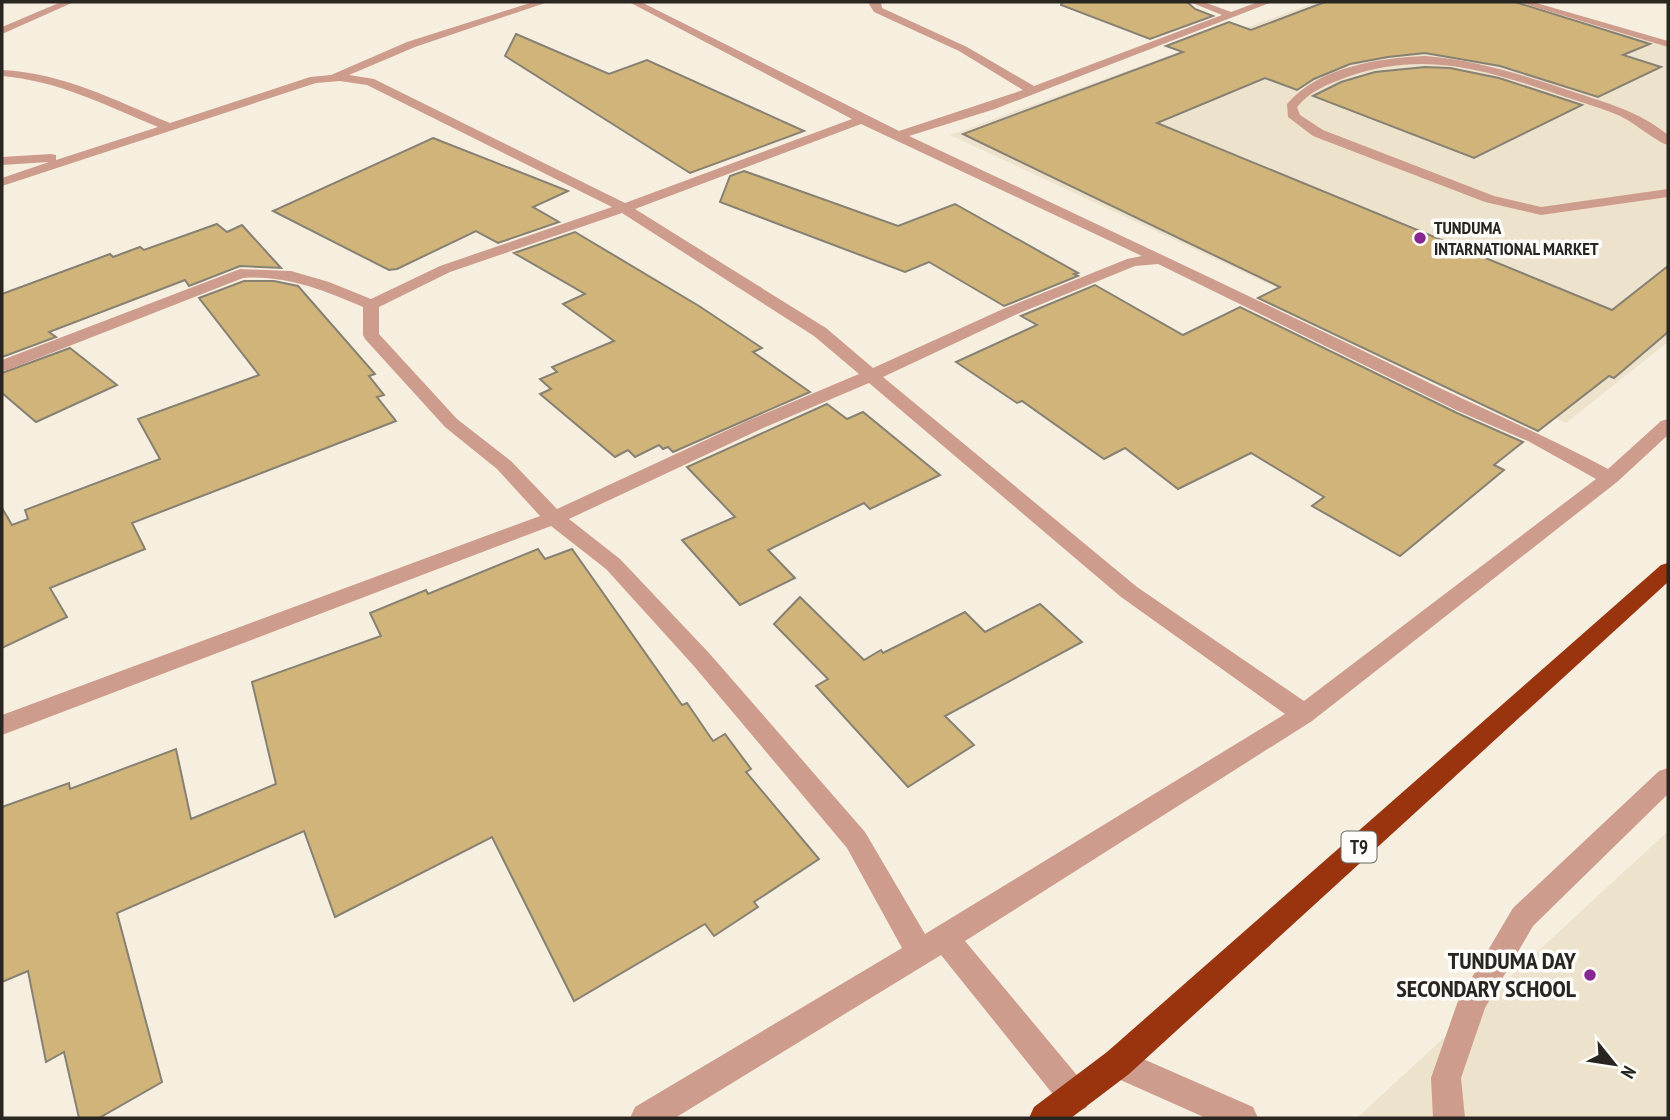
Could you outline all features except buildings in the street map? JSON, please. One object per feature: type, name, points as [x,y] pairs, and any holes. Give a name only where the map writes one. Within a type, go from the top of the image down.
[{"type":"highway","name":"T9","points":[[1045,1118],[1118,1063],[1668,570]]},
{"type":"street","points":[[2,31],[69,2]]},
{"type":"street","points":[[2,182],[232,108],[278,90],[333,78],[363,62],[434,36],[543,2]]},
{"type":"street","points":[[634,2],[862,119],[901,135],[1464,407],[1535,437],[1610,478]]},
{"type":"street","points":[[876,2],[874,4],[878,10],[963,49],[1032,90]]},
{"type":"street","points":[[1195,2],[1230,16]]},
{"type":"street","points":[[901,135],[1032,90],[1267,2]]},
{"type":"street","points":[[1524,2],[1668,44]]},
{"type":"street","points":[[1668,141],[1643,122],[1529,81],[1457,61],[1397,58],[1366,65],[1303,92],[1291,107],[1294,117],[1318,133],[1490,199],[1518,207],[1541,211],[1561,210],[1668,193]]},
{"type":"street","points":[[2,73],[35,75],[83,87],[129,111],[169,127]]},
{"type":"street","points":[[333,78],[370,82],[624,208],[820,332],[1129,592],[1304,714]]},
{"type":"street","points":[[2,366],[240,274],[280,272],[338,290],[371,305],[445,270],[624,208],[862,119]]},
{"type":"street","points":[[2,161],[77,157]]},
{"type":"street","points":[[2,725],[554,518],[754,425],[1091,277],[1132,262],[1160,259]]},
{"type":"street","points":[[371,305],[372,335],[452,423],[505,465],[554,518],[613,564],[701,659],[856,839],[932,946],[1075,1097]]},
{"type":"street","points":[[646,1118],[932,946],[1304,714],[1610,478],[1668,425]]},
{"type":"street","points":[[1449,1118],[1446,1078],[1473,1001],[1523,917],[1668,778]]},
{"type":"street","points":[[1118,1063],[1242,1118]]},
{"type":"shaded area","name":"TUNDUMA INTARNATIONAL MARKET","points":[[1317,2],[1523,2],[1668,44],[1668,342],[1566,423],[950,135]]},
{"type":"shaded area","name":"TUNDUMA DAY SECONDARY SCHOOL","points":[[1668,831],[1668,1118],[1357,1118]]},
{"type":"place","name":"TUNDUMA INTARNATIONAL MARKET","points":[[1420,238]]},
{"type":"place","name":"TUNDUMA DAY SECONDARY SCHOOL","points":[[1590,975]]}]
